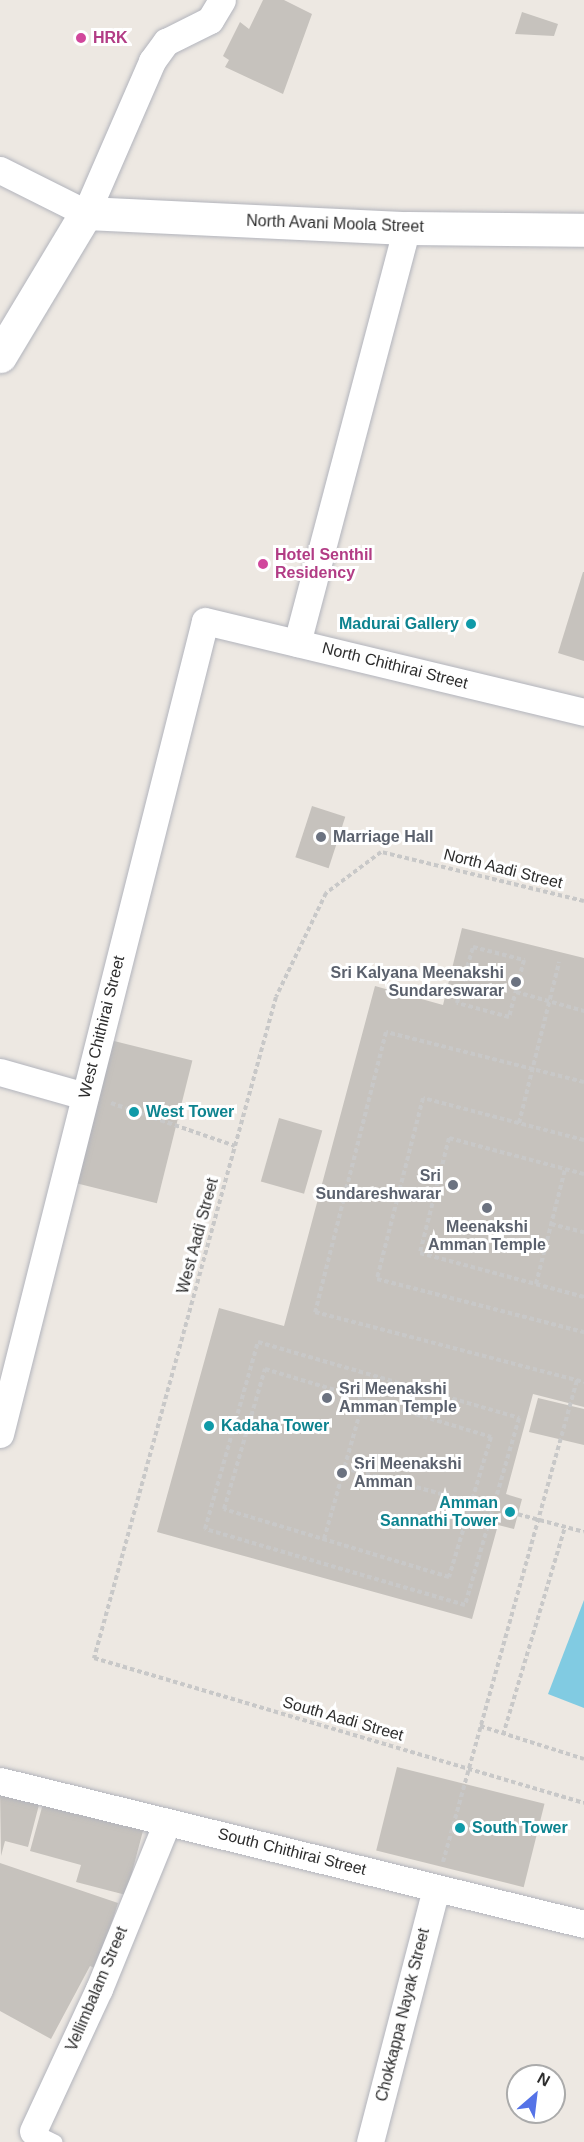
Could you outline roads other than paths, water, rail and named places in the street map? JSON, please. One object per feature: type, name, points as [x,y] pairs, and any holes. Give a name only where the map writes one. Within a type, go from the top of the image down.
[{"type":"main road","name":"North Avani Moola Street","points":[[86,213],[407,228],[584,230]]},
{"type":"main road","points":[[0,356],[86,213]]},
{"type":"street","points":[[0,170],[86,213],[152,61],[166,42],[210,20],[222,0]]},
{"type":"street","points":[[297,643],[407,228]]},
{"type":"street","name":"North Chithirai Street","points":[[205,621],[584,712]]},
{"type":"street","name":"West Chithirai Street","points":[[0,1434],[11,1343],[85,1096],[205,621]]},
{"type":"street","points":[[0,1072],[85,1096]]},
{"type":"street","name":"South Chithirai Street","points":[[0,1781],[584,1924]]},
{"type":"street","name":"Vellimbalam Street","points":[[45,2136],[99,1989],[167,1822]]},
{"type":"street","name":"Chokkappa Nayak Street","points":[[370,2142],[436,1888]]},
{"type":"water","points":[[584,1600],[584,1708],[548,1694]]},
{"type":"place","name":"HRK","points":[[81,38]]},
{"type":"place","name":"Hotel Senthil Residency","points":[[263,564]]},
{"type":"place","name":"Madurai Gallery","points":[[471,624]]},
{"type":"place","name":"Marriage Hall","points":[[321,837]]},
{"type":"place","name":"Sri Kalyana Meenakshi Sundareswarar","points":[[516,982]]},
{"type":"place","name":"West Tower","points":[[134,1112]]},
{"type":"place","name":"Sri Sundareshwarar","points":[[453,1185]]},
{"type":"place","name":"Meenakshi Amman Temple","points":[[487,1208]]},
{"type":"place","name":"Sri Meenakshi Amman Temple","points":[[327,1398]]},
{"type":"place","name":"Kadaha Tower","points":[[209,1426]]},
{"type":"place","name":"Sri Meenakshi Amman","points":[[342,1473]]},
{"type":"place","name":"Amman Sannathi Tower","points":[[510,1512]]},
{"type":"place","name":"South Tower","points":[[460,1828]]}]
